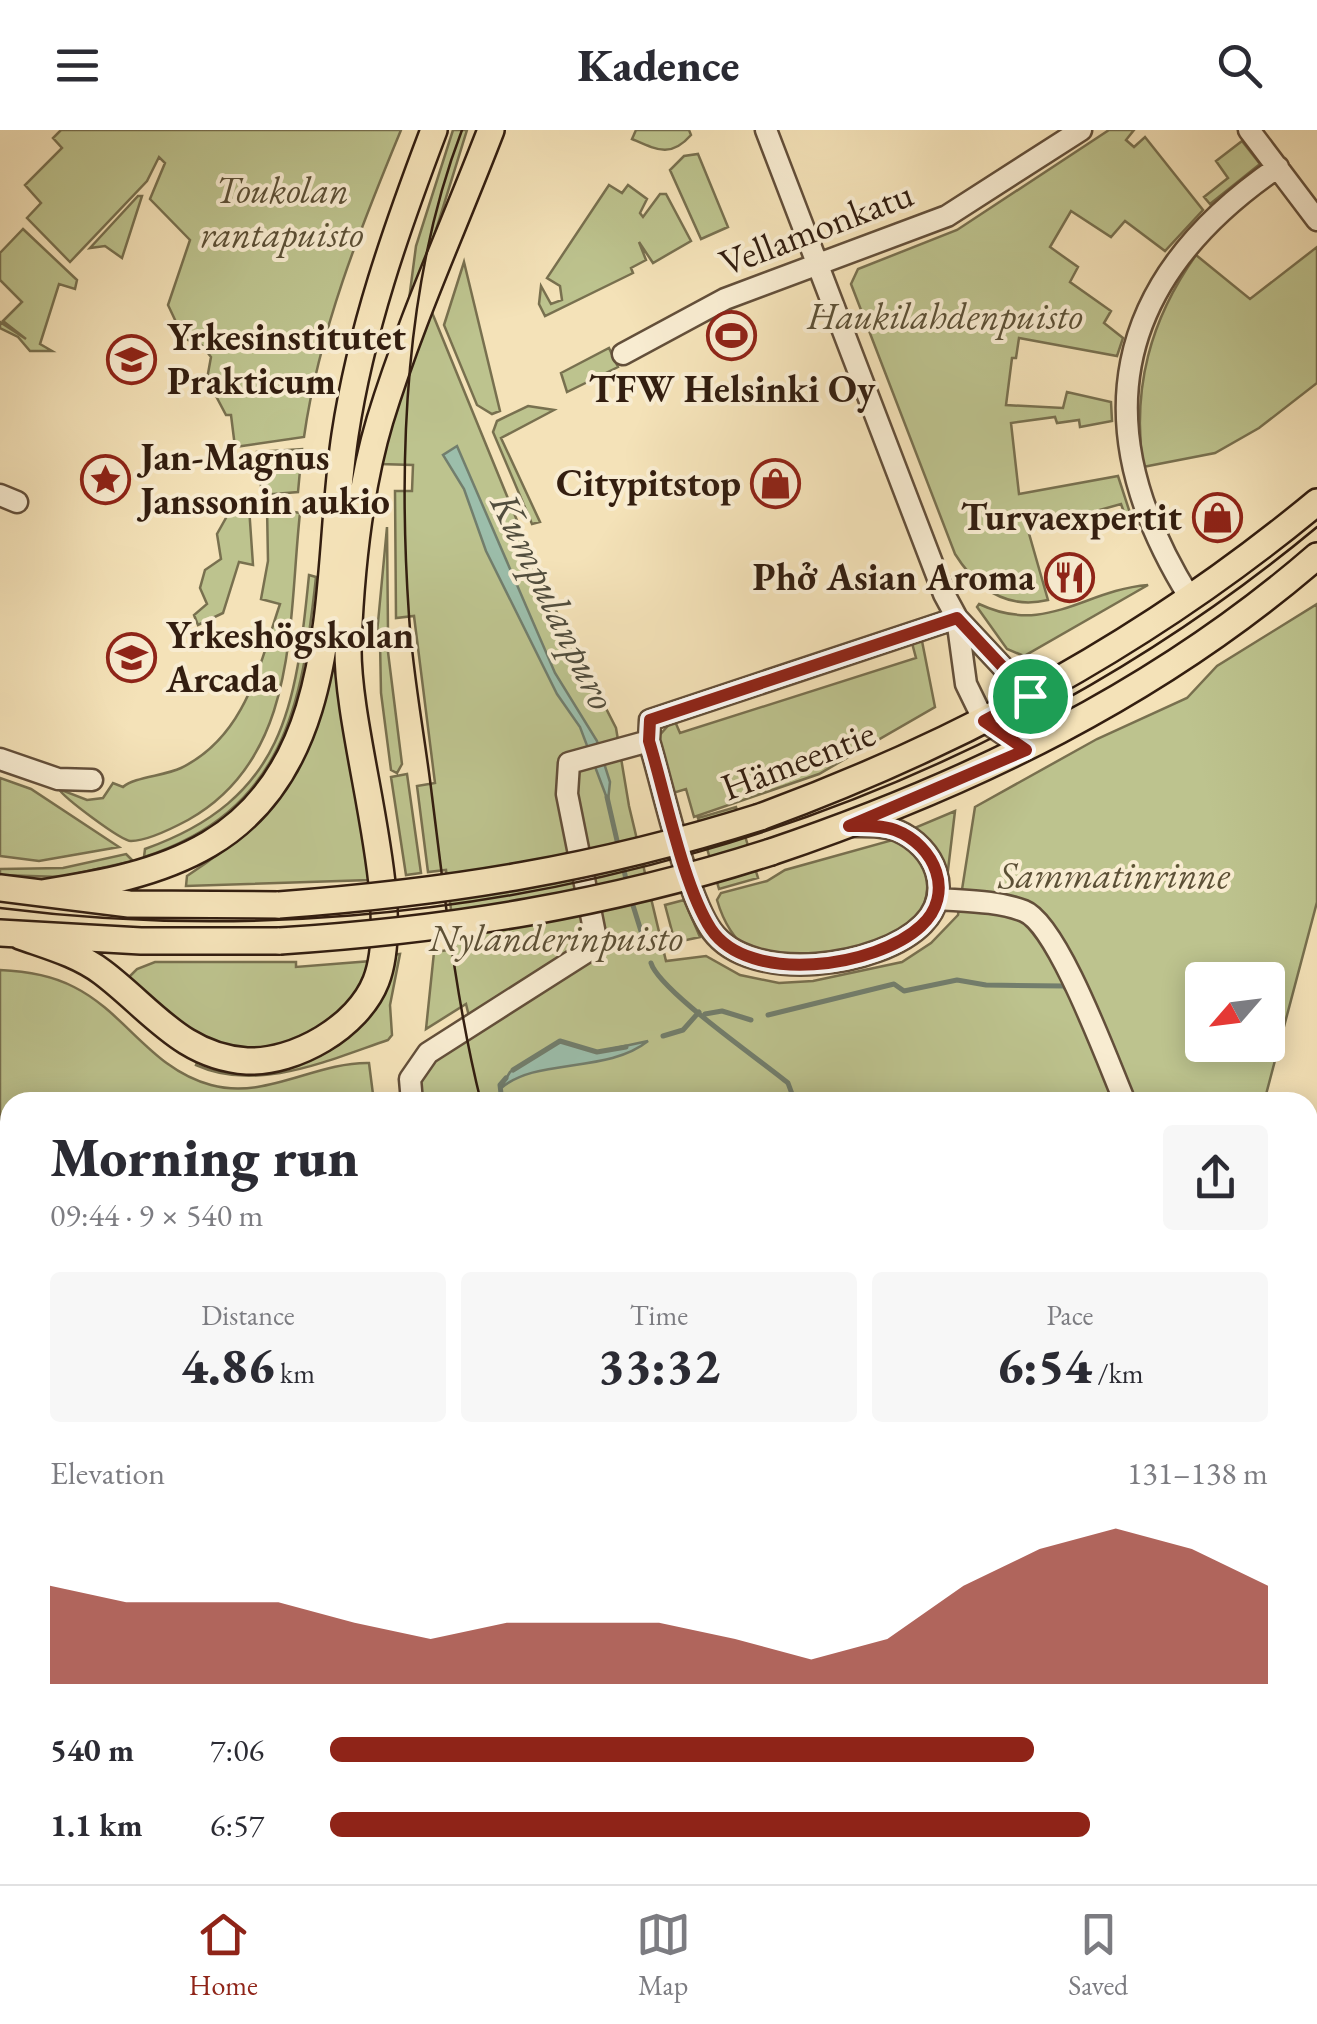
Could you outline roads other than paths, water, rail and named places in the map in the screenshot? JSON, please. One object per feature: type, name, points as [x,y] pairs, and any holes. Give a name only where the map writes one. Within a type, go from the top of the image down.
[{"type":"main road","points":[[42,894],[144,872],[209,844],[247,814],[293,752],[304,728],[319,666],[338,478],[371,306],[434,130]]},
{"type":"main road","points":[[10,934],[100,970],[179,1040],[204,1051],[248,1061],[285,1056],[322,1038],[354,1013],[376,982],[384,941],[378,863],[348,672],[361,511],[380,420],[491,130]]},
{"type":"main road","name":"Hämeentie","points":[[0,888],[129,904],[279,905],[492,884],[594,864],[760,818],[882,770],[1030,696],[1190,598],[1317,502]]},
{"type":"main road","name":"Hämeentie","points":[[10,934],[280,941],[412,932],[551,911],[654,887],[849,826],[1026,750],[1206,642],[1317,556]]},
{"type":"street","points":[[766,130],[957,618],[968,692],[984,721],[1026,750]]},
{"type":"street","name":"Vellamonkatu","points":[[623,354],[725,299],[947,216],[1081,130]]},
{"type":"street","points":[[1249,130],[1317,220]]},
{"type":"street","points":[[1190,598],[1136,491],[1126,423],[1130,368],[1147,309],[1184,250],[1213,218],[1278,167]]},
{"type":"street","points":[[957,618],[1030,696]]},
{"type":"street","points":[[849,826],[894,830],[917,842],[933,862],[939,899],[920,927],[887,947],[811,964],[779,965],[737,953],[712,930],[696,895],[649,741],[653,717],[957,618]]},
{"type":"street","points":[[411,1092],[410,1078],[428,1053],[570,967],[593,943],[595,934],[566,778],[569,763],[649,741]]},
{"type":"street","points":[[0,759],[58,779],[92,780]]},
{"type":"street","points":[[939,899],[1004,906],[1027,912],[1037,921],[1076,990],[1121,1092]]},
{"type":"waterway","name":"Kumpulanpuro","points":[[607,797],[618,845]]},
{"type":"waterway","name":"Kumpulanpuro","points":[[622,861],[627,884]]},
{"type":"waterway","name":"Kumpulanpuro","points":[[631,899],[645,944]]},
{"type":"waterway","name":"Kumpulanpuro","points":[[651,963],[690,1007],[788,1083],[791,1092]]},
{"type":"waterway","points":[[768,1015],[894,984],[904,991],[957,980],[986,985],[1064,986],[1067,990]]},
{"type":"waterway","points":[[705,1014],[722,1011],[751,1020]]},
{"type":"waterway","points":[[663,1036],[683,1030],[699,1012]]},
{"type":"waterway","points":[[513,1070],[560,1041],[597,1052],[626,1047]]},
{"type":"waterway","points":[[501,1092],[500,1085],[506,1078]]},
{"type":"tram line","points":[[462,130],[428,247],[417,308],[404,494],[413,661],[452,950],[479,1092]]},
{"type":"tram line","points":[[0,908],[175,921],[351,916],[526,892],[698,852],[864,795],[1025,721],[1176,632],[1317,527]]},
{"type":"place","name":"TFW Helsinki Oy","points":[[732,335]]},
{"type":"place","name":"Yrkesinstitutet Prakticum","points":[[132,359]]},
{"type":"place","name":"Jan-Magnus Janssonin aukio","points":[[105,479]]},
{"type":"place","name":"Citypitstop","points":[[776,483]]},
{"type":"place","name":"Turvaexpertit","points":[[1217,517]]},
{"type":"place","name":"Phở Asian Aroma","points":[[1070,577]]},
{"type":"place","name":"Yrkeshögskolan Arcada","points":[[131,657]]},
{"type":"park label","name":"Toukolan rantapuisto","points":[[282,212]]},
{"type":"park label","name":"Haukilahdenpuisto","points":[[945,316]]},
{"type":"park label","name":"Sammatinrinne","points":[[1114,875]]},
{"type":"park label","name":"Nylanderinpuisto","points":[[556,938]]}]
